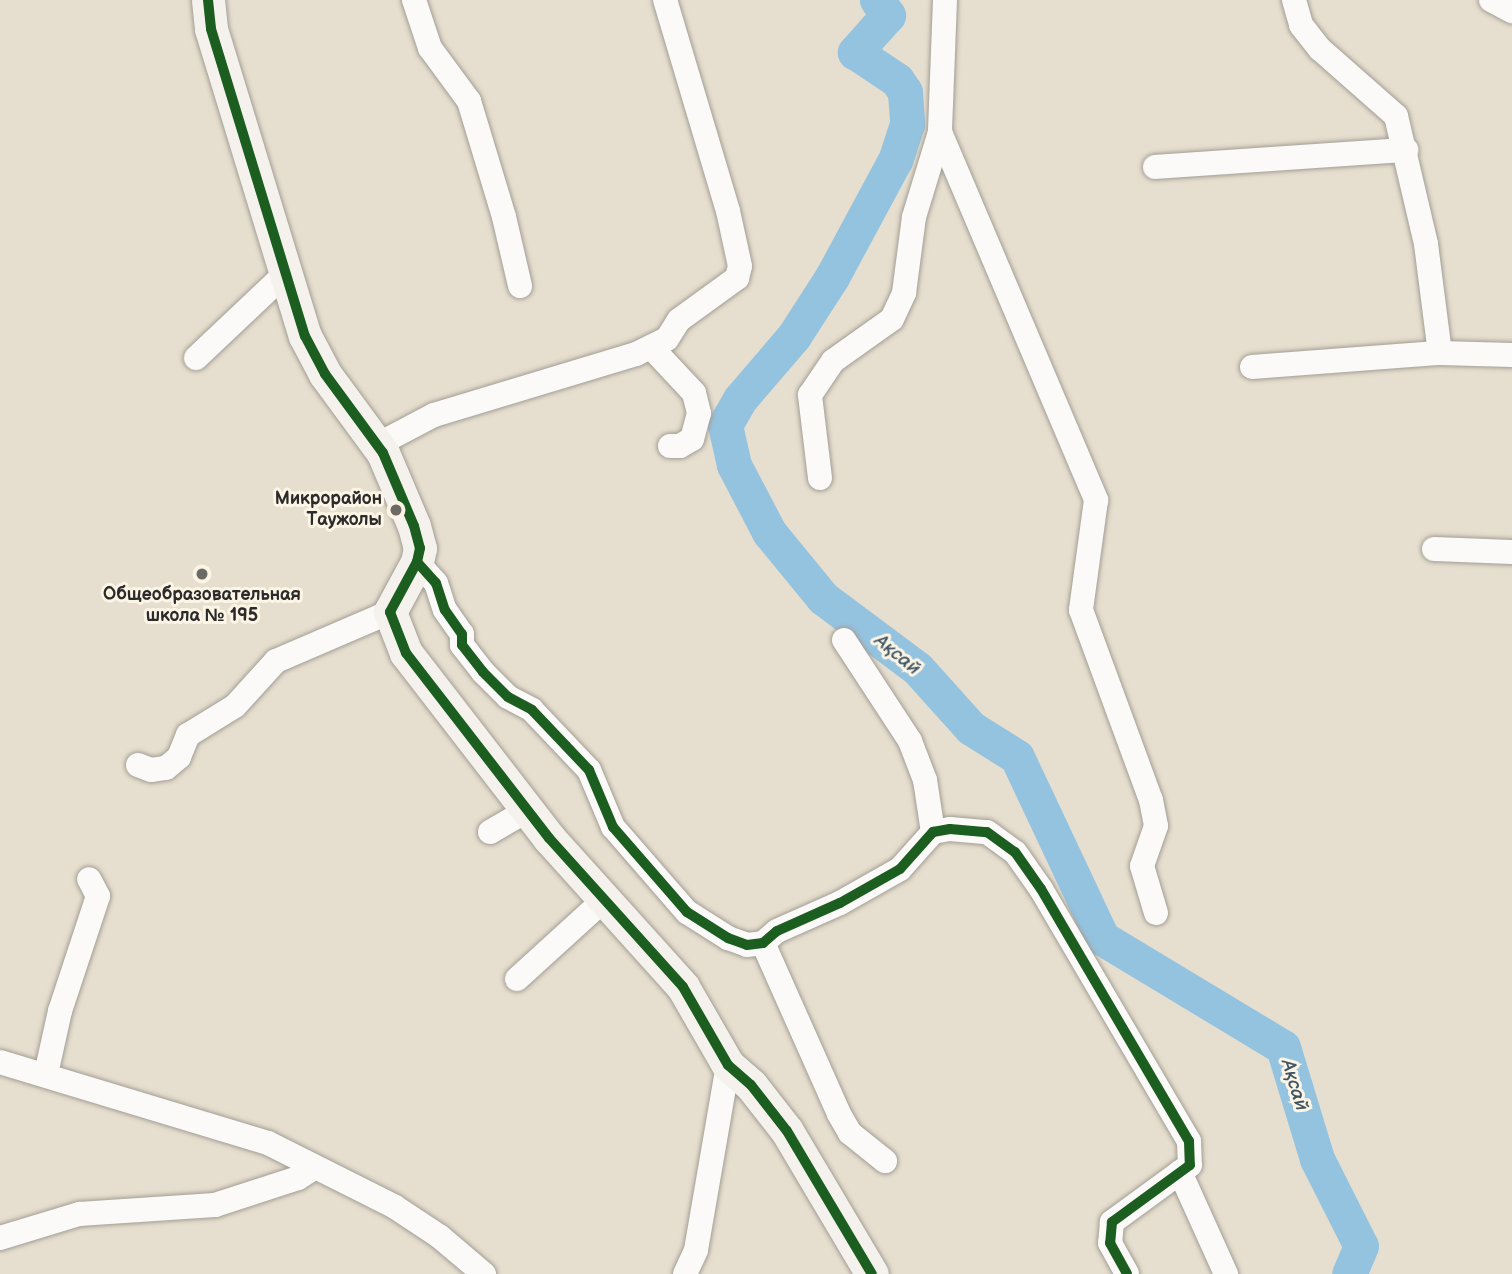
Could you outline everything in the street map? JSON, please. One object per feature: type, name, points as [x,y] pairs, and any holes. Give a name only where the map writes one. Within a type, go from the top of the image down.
[{"type":"street","points":[[138,765],[166,768],[179,757],[188,735],[235,706],[276,661],[390,612],[417,562],[420,548],[414,526],[377,445],[314,357],[288,271],[276,245],[211,29],[208,0]]},
{"type":"street","points":[[414,0],[430,48],[469,101],[484,163],[504,216],[520,286]]},
{"type":"street","points":[[377,445],[434,415],[652,346],[667,339],[679,320],[737,278],[740,267],[665,0]]},
{"type":"street","points":[[820,478],[810,395],[833,361],[892,319],[904,293],[914,217],[940,132],[945,0]]},
{"type":"street","points":[[1294,0],[1301,25],[1320,49],[1396,116],[1426,244],[1440,353]]},
{"type":"street","points":[[1491,0],[1512,11]]},
{"type":"street","points":[[940,132],[1096,500],[1081,610],[1151,800],[1156,826],[1142,866],[1156,913]]},
{"type":"street","points":[[1155,167],[1406,150]]},
{"type":"street","points":[[197,358],[288,271]]},
{"type":"street","points":[[652,346],[694,393],[699,413],[692,439],[680,446],[670,446]]},
{"type":"street","points":[[1252,367],[1440,353],[1512,355]]},
{"type":"street","points":[[1434,549],[1512,552]]},
{"type":"street","points":[[417,562],[436,583],[444,610],[462,634],[462,645],[492,680],[541,718],[589,770],[613,827],[640,861],[687,912],[708,926],[747,945],[764,943],[777,931],[840,903],[900,869],[933,832],[950,828],[987,832],[1015,852],[1041,889],[1189,1141],[1190,1165],[1112,1222],[1110,1243],[1127,1274]]},
{"type":"street","points":[[390,612],[406,653],[528,810],[683,987],[728,1065],[774,1113],[872,1274]]},
{"type":"street","points":[[844,640],[910,741],[925,780],[933,832]]},
{"type":"street","points":[[490,832],[528,810]]},
{"type":"street","points":[[46,1074],[60,1011],[98,897],[89,879]]},
{"type":"street","points":[[517,979],[606,898]]},
{"type":"street","points":[[764,943],[839,1114],[850,1133],[885,1161]]},
{"type":"street","points":[[0,1062],[268,1143],[395,1207],[439,1236],[484,1274]]},
{"type":"street","points":[[685,1274],[696,1250],[728,1065]]},
{"type":"street","points":[[0,1238],[79,1214],[215,1205],[298,1178],[314,1168]]},
{"type":"street","points":[[1180,1172],[1226,1274]]},
{"type":"waterway","name":"Ақсай","points":[[877,0],[888,15],[855,52],[897,80],[905,92],[907,124],[895,160],[832,277],[794,336],[740,399],[725,425],[734,465],[769,532],[823,598],[917,668],[971,728],[1017,757],[1102,938],[1283,1047],[1317,1159],[1361,1246],[1349,1274]]},
{"type":"cycle path","points":[[208,0],[211,29],[305,336],[325,374],[383,453],[414,526],[420,548],[417,562],[390,612],[406,653],[549,838],[683,987],[728,1065],[751,1085],[787,1131],[872,1274]]},
{"type":"cycle path","points":[[417,562],[436,583],[445,610],[462,634],[462,645],[483,672],[508,697],[532,710],[589,770],[613,827],[687,912],[728,938],[747,945],[763,943],[777,931],[840,903],[900,869],[933,832],[950,829],[987,832],[1015,852],[1041,889],[1189,1141],[1190,1165],[1112,1222],[1110,1243],[1127,1274]]},
{"type":"place","name":"Микрорайон Таужолы","points":[[396,510]]},
{"type":"place","name":"Общеобразовательная школа № 195","points":[[202,574]]}]
